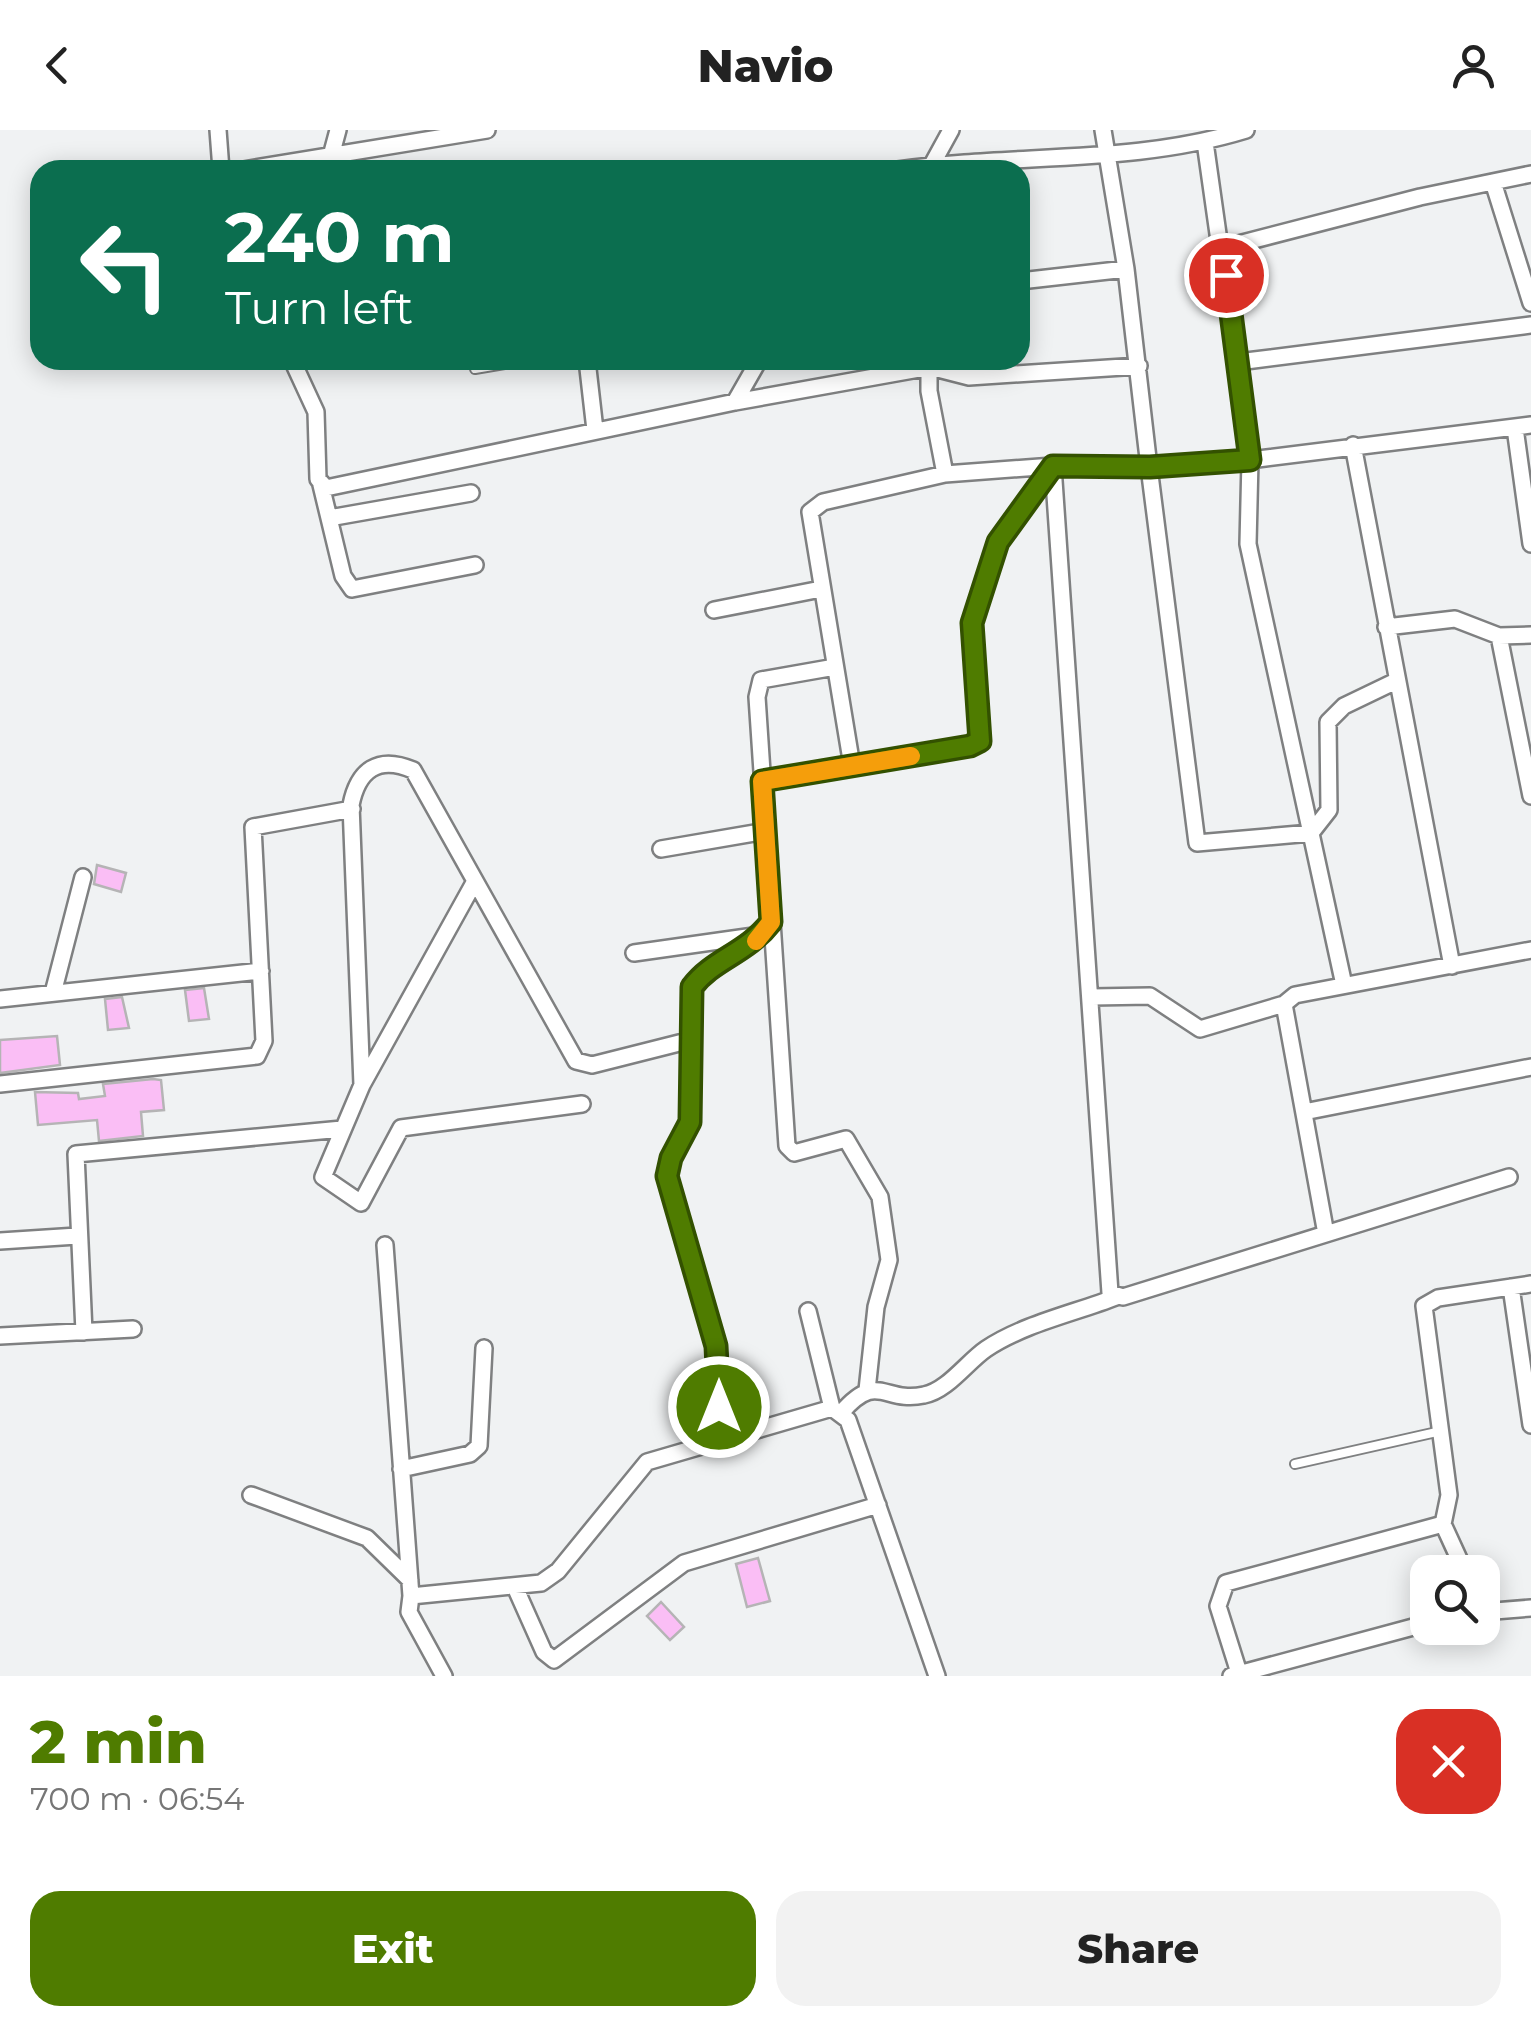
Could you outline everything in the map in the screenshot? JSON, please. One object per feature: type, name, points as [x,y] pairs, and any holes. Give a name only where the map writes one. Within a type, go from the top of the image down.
[{"type":"street","points":[[218,130],[220,160]]},
{"type":"street","points":[[331,156],[338,130]]},
{"type":"street","points":[[306,160],[488,130]]},
{"type":"street","points":[[934,160],[951,130]]},
{"type":"street","points":[[1102,130],[1139,366],[1197,843],[1311,833],[1329,810],[1328,722],[1344,706],[1396,681]]},
{"type":"street","points":[[1030,161],[1106,156],[1206,142],[1246,130]]},
{"type":"street","points":[[1206,142],[1250,460],[1248,544],[1344,985]]},
{"type":"street","points":[[1222,248],[1531,174]]},
{"type":"street","points":[[1493,182],[1531,304]]},
{"type":"street","points":[[1030,280],[1126,269]]},
{"type":"street","points":[[1238,362],[1531,325]]},
{"type":"street","points":[[950,370],[970,377],[1139,366]]},
{"type":"street","points":[[297,370],[316,412],[321,486],[343,576],[352,589],[476,565]]},
{"type":"street","points":[[589,370],[594,430]]},
{"type":"street","points":[[734,402],[752,370]]},
{"type":"street","points":[[321,486],[332,488],[894,370]]},
{"type":"street","points":[[929,370],[929,391],[945,474]]},
{"type":"street","points":[[852,766],[809,523],[814,506],[945,474],[1053,466],[1150,467],[1250,460],[1523,427],[1531,544]]},
{"type":"street","points":[[1353,446],[1452,966]]},
{"type":"street","points":[[762,781],[980,741],[972,623],[998,542],[1053,466]]},
{"type":"street","points":[[1053,466],[1092,997],[1106,1270],[1110,1293],[1116,1297]]},
{"type":"street","points":[[328,518],[471,493]]},
{"type":"street","points":[[714,610],[821,588]]},
{"type":"street","points":[[1386,626],[1455,619],[1499,636],[1531,635]]},
{"type":"street","points":[[1499,636],[1526,747],[1531,796]]},
{"type":"street","points":[[835,667],[761,680],[757,697],[766,831],[766,929],[787,1146],[794,1152],[846,1139],[880,1196],[890,1260],[876,1307],[867,1390]]},
{"type":"street","points":[[362,1085],[352,809],[360,776],[367,770],[400,766],[413,770],[576,1061],[592,1065],[690,1040]]},
{"type":"street","points":[[0,1084],[257,1056],[264,1040],[253,827],[352,809]]},
{"type":"street","points":[[661,849],[766,831]]},
{"type":"street","points":[[53,993],[83,877]]},
{"type":"street","points":[[475,881],[362,1085],[322,1174],[358,1203],[402,1128],[582,1104]]},
{"type":"street","points":[[634,952],[766,929]]},
{"type":"street","points":[[719,1440],[718,1356],[667,1176],[671,1158],[690,1122],[692,987],[766,929]]},
{"type":"street","points":[[1092,997],[1150,996],[1200,1030],[1284,1004],[1295,995],[1531,950]]},
{"type":"street","points":[[0,999],[261,972]]},
{"type":"street","points":[[1284,1004],[1326,1234]]},
{"type":"street","points":[[1304,1112],[1531,1066]]},
{"type":"street","points":[[84,1332],[74,1160],[82,1150],[342,1128]]},
{"type":"street","points":[[251,1496],[366,1538],[410,1588],[515,1587],[551,1579],[647,1462],[836,1410],[867,1390],[930,1394],[987,1348],[1116,1297],[1509,1177]]},
{"type":"street","points":[[0,1241],[77,1236]]},
{"type":"street","points":[[385,1244],[409,1612],[438,1673]]},
{"type":"street","points":[[1457,1555],[1443,1524],[1449,1495],[1424,1306],[1438,1298],[1531,1284]]},
{"type":"street","points":[[1511,1287],[1531,1425]]},
{"type":"street","points":[[808,1311],[836,1410],[848,1420],[937,1676]]},
{"type":"street","points":[[0,1336],[133,1329]]},
{"type":"street","points":[[401,1468],[470,1454],[479,1446],[484,1348]]},
{"type":"street","points":[[515,1587],[544,1652],[554,1660],[684,1563],[878,1505]]},
{"type":"street","points":[[1410,1628],[1237,1675],[1218,1606],[1226,1584],[1443,1524]]},
{"type":"street","points":[[1500,1611],[1531,1608]]},
{"type":"lane","points":[[1295,1464],[1440,1432]]},
{"type":"building","points":[[97,865],[126,873],[121,892],[94,884]]},
{"type":"building","points":[[204,988],[209,1019],[189,1021],[185,990]]},
{"type":"building","points":[[122,997],[129,1028],[108,1030],[105,999]]},
{"type":"building","points":[[57,1036],[60,1065],[0,1073],[0,1040]]},
{"type":"building","points":[[161,1080],[164,1110],[141,1112],[143,1136],[99,1141],[97,1120],[38,1125],[35,1092],[78,1093],[79,1099],[105,1096],[103,1084]]},
{"type":"building","points":[[758,1558],[770,1601],[747,1607],[736,1564]]},
{"type":"building","points":[[661,1602],[684,1627],[670,1640],[647,1616]]},
{"type":"slow traffic","points":[[756,941],[771,922],[762,781],[911,756]]},
{"type":"route","points":[[719,1407],[720,1365],[716,1346],[667,1176],[671,1158],[690,1122],[692,987],[710,970],[750,947],[771,922],[762,781],[976,745],[980,741],[972,623],[998,542],[1053,466],[1150,467],[1250,460],[1226,275]]}]
